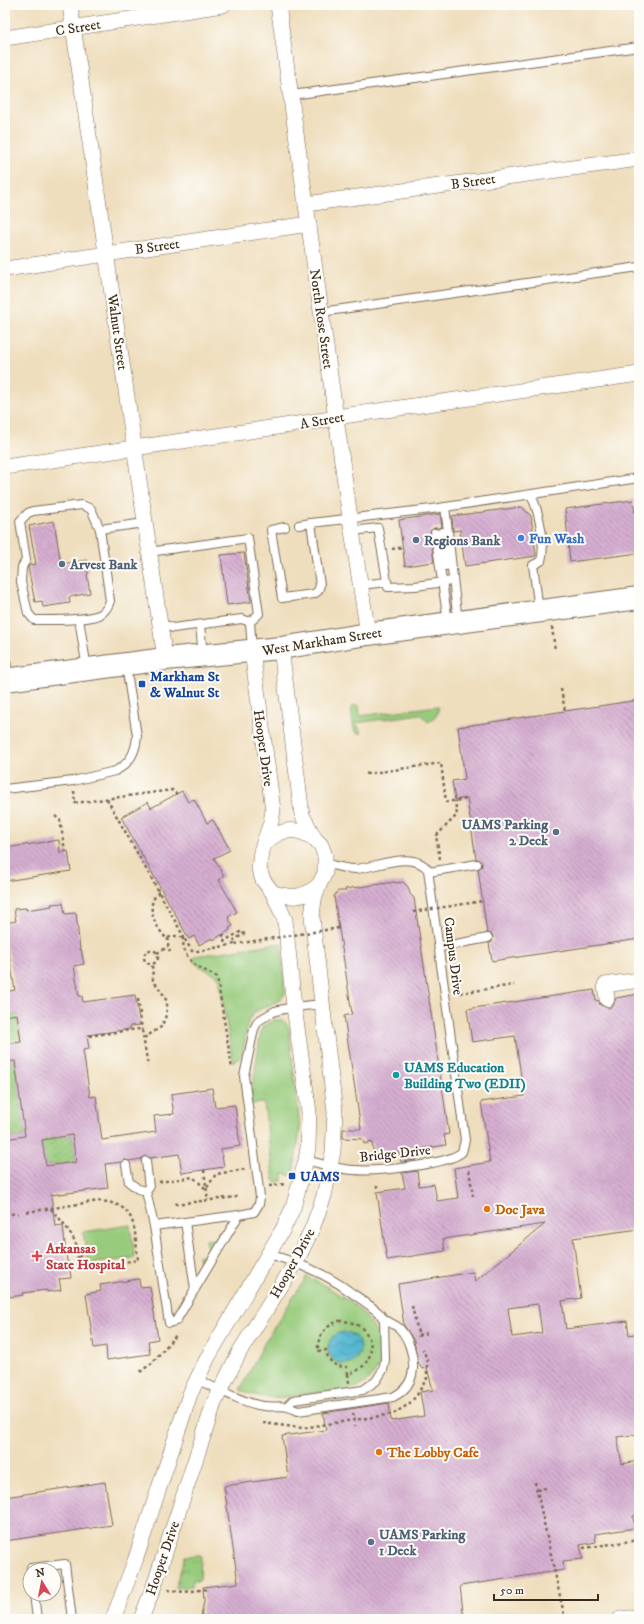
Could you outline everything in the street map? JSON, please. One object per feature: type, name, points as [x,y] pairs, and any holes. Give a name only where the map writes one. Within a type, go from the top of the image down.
[{"type":"main road","name":"West Markham Street","points":[[7,680],[165,659],[281,648],[454,622],[545,619],[639,598]]},
{"type":"street","name":"Walnut Street","points":[[70,5],[165,659]]},
{"type":"street","name":"C Street","points":[[5,38],[223,5]]},
{"type":"street","name":"North Rose Street","points":[[278,5],[351,524],[368,634]]},
{"type":"street","name":"B Street","points":[[306,204],[639,159]]},
{"type":"street","name":"B Street","points":[[5,269],[309,224]]},
{"type":"street","name":"A Street","points":[[5,467],[325,420],[336,417],[639,374]]},
{"type":"street","name":"Hooper Drive","points":[[140,1619],[154,1586],[214,1403],[240,1351],[296,1262],[312,1229],[324,1196],[334,1139],[334,1112],[312,917],[314,899],[325,873],[325,856],[321,845],[315,838],[302,815],[281,648]]},
{"type":"street","name":"Hooper Drive","points":[[113,1619],[135,1561],[190,1394],[208,1357],[283,1229],[293,1208],[308,1147],[309,1112],[294,1007],[285,920],[273,893],[263,880],[259,869],[261,851],[271,822],[273,810],[252,651]]},
{"type":"street","points":[[264,844],[273,836],[285,831],[296,830],[305,832],[315,838]]},
{"type":"street","points":[[273,893],[285,897],[297,897],[310,892],[319,885]]},
{"type":"street","points":[[607,999],[605,985],[639,980]]},
{"type":"street","points":[[620,1619],[639,1617]]},
{"type":"lane","points":[[292,96],[639,47]]},
{"type":"lane","points":[[321,312],[639,266]]},
{"type":"lane","points":[[351,524],[639,478]]},
{"type":"lane","points":[[531,495],[538,515],[543,553],[541,561],[533,565],[545,619]]},
{"type":"lane","points":[[82,505],[91,509],[100,529],[110,601],[107,609],[99,615],[79,619],[34,620],[28,613],[21,582],[22,567],[26,560],[20,521],[28,513],[33,511],[82,505]]},
{"type":"lane","points":[[437,511],[447,582]]},
{"type":"lane","points":[[100,529],[146,523]]},
{"type":"lane","points":[[285,528],[271,530],[282,598],[314,594],[318,591],[320,584],[311,523]]},
{"type":"lane","points":[[299,525],[311,523],[351,524],[378,528],[388,587],[415,586],[447,582]]},
{"type":"lane","points":[[439,532],[454,622]]},
{"type":"lane","points":[[150,552],[248,538],[259,614],[250,622]]},
{"type":"lane","points":[[360,585],[387,582]]},
{"type":"lane","points":[[79,619],[87,670]]},
{"type":"lane","points":[[160,623],[173,628],[242,619],[250,622]]},
{"type":"lane","points":[[250,622],[252,651]]},
{"type":"lane","points":[[200,624],[203,656]]},
{"type":"lane","points":[[5,655],[7,680]]},
{"type":"lane","points":[[5,789],[73,781],[120,769],[129,761],[134,752],[137,736],[125,665]]},
{"type":"lane","points":[[325,863],[354,869],[413,860],[425,865],[429,872],[477,864]]},
{"type":"lane","name":"Campus Drive","points":[[429,872],[465,1134],[465,1144],[462,1152]]},
{"type":"lane","points":[[440,946],[488,938]]},
{"type":"lane","points":[[154,1226],[254,1212],[259,1204],[260,1196],[244,1076],[254,1029],[258,1021],[275,1011],[322,1004]]},
{"type":"lane","name":"Bridge Drive","points":[[306,1160],[352,1170],[371,1171],[443,1161],[451,1159],[462,1152]]},
{"type":"lane","points":[[146,1161],[147,1187],[169,1323],[176,1321],[239,1215]]},
{"type":"lane","points":[[126,1165],[129,1182],[138,1189],[147,1187]]},
{"type":"lane","points":[[185,1222],[195,1289]]},
{"type":"lane","points":[[269,1254],[309,1267],[347,1290],[380,1313],[384,1319],[385,1360],[383,1370],[376,1381],[363,1390],[293,1400],[287,1406]]},
{"type":"lane","points":[[198,1380],[234,1396],[264,1406],[287,1406],[298,1411],[393,1397],[404,1390],[410,1383],[413,1374],[414,1362],[406,1337],[394,1323],[384,1319]]},
{"type":"lane","points":[[62,1564],[66,1564],[72,1619]]},
{"type":"lane","points":[[35,1602],[37,1619]]},
{"type":"path","points":[[545,619],[555,650]]},
{"type":"path","points":[[561,689],[565,711]]},
{"type":"path","points":[[366,774],[441,762],[446,802],[467,799]]},
{"type":"path","points":[[73,781],[75,802],[172,790],[177,794]]},
{"type":"path","points":[[107,799],[192,951],[339,928]]},
{"type":"path","points":[[440,859],[436,836],[457,815],[455,801]]},
{"type":"path","points":[[55,816],[60,820],[66,851]]},
{"type":"path","points":[[159,892],[154,896],[151,909],[160,932],[166,938],[176,936],[183,937]]},
{"type":"path","points":[[413,912],[482,901]]},
{"type":"path","points":[[224,941],[242,931],[244,934],[234,940],[235,944]]},
{"type":"path","points":[[223,934],[225,945]]},
{"type":"path","points":[[183,937],[182,945],[190,962],[217,978],[232,1069]]},
{"type":"path","points":[[168,938],[168,947],[170,952]]},
{"type":"path","points":[[157,953],[168,947]]},
{"type":"path","points":[[149,950],[154,950],[157,953],[158,960],[152,964],[145,961],[144,954],[149,950]]},
{"type":"path","points":[[144,1038],[161,1027],[165,1019],[167,1009],[167,1002],[153,980],[152,964]]},
{"type":"path","points":[[460,993],[514,985]]},
{"type":"path","points":[[138,999],[148,1066]]},
{"type":"path","points":[[89,1036],[137,1029],[142,1030]]},
{"type":"path","points":[[206,1189],[216,1174],[256,1168]]},
{"type":"path","points":[[204,1170],[208,1200]]},
{"type":"path","points":[[469,1170],[473,1196]]},
{"type":"path","points":[[147,1187],[193,1177],[206,1189]]},
{"type":"path","points":[[276,1185],[288,1184]]},
{"type":"path","points":[[377,1185],[378,1189]]},
{"type":"path","points":[[175,1204],[237,1197]]},
{"type":"path","points":[[26,1212],[98,1201],[110,1202],[121,1206],[129,1213],[133,1223],[138,1260],[90,1267],[70,1251],[66,1251]]},
{"type":"path","points":[[51,1208],[66,1225],[78,1247],[81,1260]]},
{"type":"path","points":[[5,1215],[18,1213]]},
{"type":"path","points":[[339,1321],[348,1321],[357,1324],[364,1329],[369,1337],[370,1355],[366,1363],[359,1369],[348,1374],[347,1367],[337,1366],[330,1360],[326,1350],[318,1351],[318,1343],[323,1332],[331,1324],[339,1321]]},
{"type":"path","points":[[418,1335],[428,1333]]},
{"type":"path","points":[[140,1372],[152,1363],[177,1334]]},
{"type":"path","points":[[353,1411],[355,1426]]},
{"type":"path","points":[[536,1482],[565,1619]]},
{"type":"path","points":[[537,1490],[546,1488]]},
{"type":"path","points":[[583,1548],[639,1540]]},
{"type":"path","points":[[168,1590],[184,1592],[209,1589]]},
{"type":"green space","points":[[356,705],[359,706],[360,716],[438,706],[438,711],[436,716],[428,722],[420,714],[356,723],[362,733],[358,733],[354,730],[351,710],[351,707]]},
{"type":"green space","points":[[281,943],[285,994],[277,1001],[253,1014],[248,1023],[241,1056],[238,1060],[233,1062],[219,977],[196,964],[193,960],[195,956]]},
{"type":"green space","points":[[17,1014],[21,1042],[5,1044],[5,1016]]},
{"type":"green space","points":[[274,1020],[279,1020],[287,1024],[289,1029],[300,1129],[293,1176],[283,1174],[283,1181],[274,1182],[264,1103],[250,1104],[261,1031],[263,1026]]},
{"type":"green space","points":[[15,1061],[25,1136],[5,1139],[5,1062]]},
{"type":"green space","points":[[72,1135],[76,1162],[46,1166],[42,1140]]},
{"type":"green space","points":[[130,1225],[135,1258],[88,1264],[83,1232]]},
{"type":"green space","points":[[221,1238],[203,1265],[200,1266],[198,1256],[208,1255],[206,1240]]},
{"type":"green space","points":[[307,1276],[346,1299],[369,1320],[376,1333],[380,1347],[379,1363],[374,1374],[368,1380],[357,1387],[348,1389],[278,1398],[250,1394],[240,1390],[266,1340]],"holes":[[[343,1332],[353,1334],[360,1352],[358,1357],[349,1364],[330,1356],[328,1345]]]},
{"type":"green space","points":[[201,1555],[200,1580],[192,1582],[192,1586],[175,1588],[185,1556]]},
{"type":"water","points":[[341,1332],[347,1332],[357,1339],[360,1348],[359,1354],[353,1361],[347,1364],[341,1364],[331,1357],[328,1351],[328,1345],[335,1335]]},
{"type":"building","points":[[633,500],[639,542],[639,553],[570,562],[565,509]]},
{"type":"building","points":[[522,507],[531,516],[536,556],[465,566],[460,530],[453,531],[452,516]]},
{"type":"building","name":"Regions Bank","points":[[440,514],[442,527],[434,528],[430,531],[434,562],[405,566],[399,520]]},
{"type":"building","name":"Arvest Bank","points":[[54,521],[61,564],[87,560],[87,575],[90,593],[69,597],[70,603],[43,607],[42,601],[35,602],[28,567],[36,564],[29,526]]},
{"type":"building","points":[[244,553],[251,602],[227,605],[221,555]]},
{"type":"building","name":"UAMS Parking 2 Deck","points":[[639,700],[639,939],[492,961],[489,943],[492,942],[493,937],[492,934],[487,933],[478,869],[482,866],[482,863],[479,859],[476,859],[467,798],[455,800],[452,781],[465,779],[458,727]]},
{"type":"building","points":[[182,791],[188,802],[194,799],[207,823],[213,820],[230,850],[214,858],[224,876],[219,880],[237,912],[228,917],[233,926],[229,928],[230,930],[213,940],[212,938],[199,945],[194,936],[189,939],[121,817],[148,802],[151,808]]},
{"type":"building","points":[[59,840],[60,853],[68,851],[71,871],[5,881],[5,848]]},
{"type":"building","points":[[403,882],[408,887],[410,894],[414,898],[449,1134],[444,1135],[446,1145],[414,1150],[416,1160],[401,1162],[399,1152],[374,1156],[372,1142],[364,1144],[363,1139],[343,1138],[343,1129],[361,1129],[344,1016],[352,1014],[334,896],[338,891],[346,891],[345,889]]},
{"type":"building","points":[[63,903],[65,914],[76,913],[80,950],[81,949],[84,964],[74,966],[79,996],[82,996],[83,1002],[135,995],[140,1025],[130,1026],[130,1029],[87,1035],[89,1049],[83,1050],[90,1097],[96,1096],[102,1140],[156,1132],[154,1116],[174,1114],[171,1094],[212,1088],[215,1107],[235,1105],[240,1146],[221,1149],[224,1167],[182,1173],[179,1154],[150,1158],[145,1156],[141,1159],[129,1161],[125,1160],[122,1162],[105,1164],[108,1188],[51,1195],[55,1226],[63,1225],[67,1262],[69,1262],[71,1278],[59,1279],[61,1290],[22,1293],[23,1295],[10,1297],[8,1284],[5,1285],[5,1139],[25,1136],[15,1061],[5,1062],[5,1044],[21,1042],[17,1014],[5,1016],[5,992],[15,990],[8,949],[5,950],[5,923],[16,921],[14,909],[26,908],[26,910],[52,906],[51,904]],"holes":[[[72,1135],[76,1162],[46,1166],[42,1140]]]},
{"type":"building","points":[[594,990],[596,1001],[598,1000],[600,1005],[608,1008],[613,1006],[616,998],[639,994],[639,1229],[573,1238],[581,1298],[562,1301],[566,1329],[627,1321],[629,1335],[639,1333],[639,1434],[617,1437],[622,1464],[638,1461],[639,1515],[633,1516],[635,1528],[595,1534],[596,1542],[580,1545],[583,1559],[563,1561],[564,1570],[460,1586],[464,1619],[211,1619],[211,1617],[201,1617],[204,1601],[203,1587],[238,1583],[224,1486],[288,1477],[282,1436],[326,1430],[323,1413],[389,1403],[391,1421],[424,1416],[420,1392],[433,1390],[427,1368],[422,1369],[418,1362],[414,1341],[404,1325],[398,1284],[473,1272],[475,1281],[545,1224],[443,1239],[445,1251],[387,1260],[377,1192],[405,1188],[402,1173],[417,1171],[419,1186],[434,1184],[437,1201],[458,1198],[454,1168],[490,1162],[481,1102],[524,1096],[515,1036],[472,1042],[467,1009]],"holes":[[[538,1304],[542,1333],[512,1337],[508,1308]]]},
{"type":"building","points":[[139,1279],[140,1287],[150,1286],[158,1339],[148,1341],[150,1354],[107,1360],[106,1346],[94,1348],[86,1294],[101,1291],[100,1285]]},
{"type":"building","points":[[105,1482],[112,1525],[5,1541],[5,1497]]},
{"type":"place","name":"Fun Wash","points":[[521,538]]},
{"type":"place","name":"Regions Bank","points":[[416,540]]},
{"type":"place","name":"Arvest Bank","points":[[62,564]]},
{"type":"place","name":"Markham St & Walnut St","points":[[142,684]]},
{"type":"place","name":"UAMS Parking 2 Deck","points":[[556,832]]},
{"type":"place","name":"UAMS Education Building Two (EDII)","points":[[396,1075]]},
{"type":"place","name":"UAMS","points":[[292,1176]]},
{"type":"place","name":"Doc Java","points":[[487,1209]]},
{"type":"place","name":"Arkansas State Hospital","points":[[37,1256]]},
{"type":"place","name":"The Lobby Cafe","points":[[379,1452]]},
{"type":"place","name":"UAMS Parking 1 Deck","points":[[371,1542]]}]
